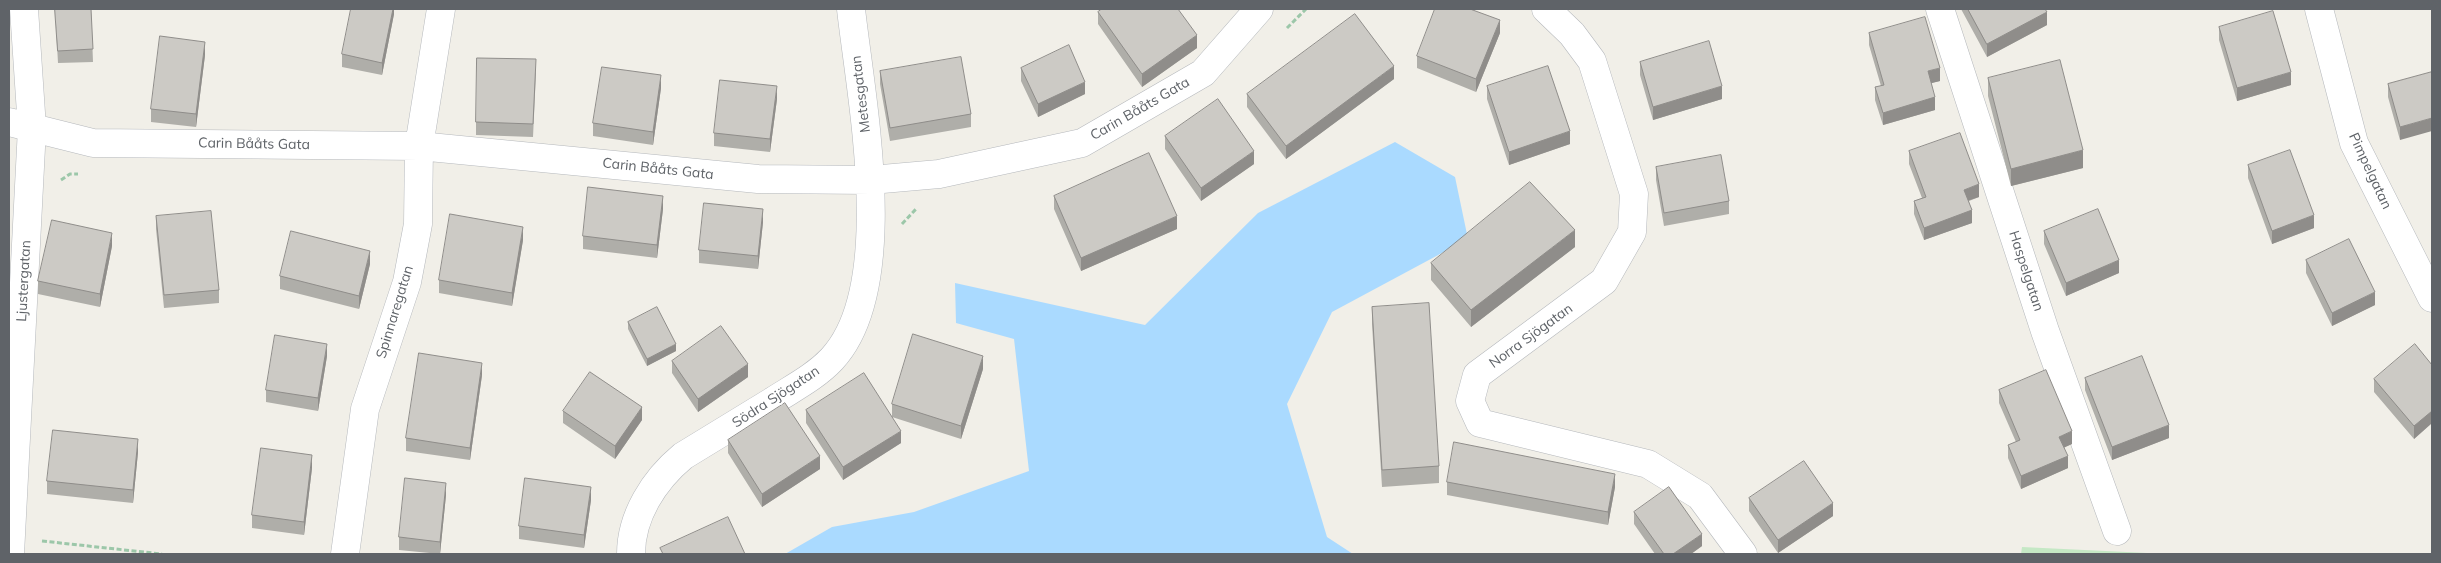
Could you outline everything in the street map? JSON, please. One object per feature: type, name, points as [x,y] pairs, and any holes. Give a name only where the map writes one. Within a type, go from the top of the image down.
[{"type":"street","name":"Ljustergatan","points":[[11,546],[24,9]]},
{"type":"street","name":"Spinnaregatan","points":[[346,554],[365,409],[407,282],[418,224],[419,146],[441,9]]},
{"type":"street","name":"Metesgatan","points":[[851,9],[871,180]]},
{"type":"street","name":"Carin Bååts Gata","points":[[21,125],[93,143],[419,146],[758,179],[871,180],[939,174],[1082,143],[1203,73],[1259,9]]},
{"type":"street","name":"Norra Sjögatan","points":[[1546,9],[1572,34],[1592,62],[1634,194],[1632,232],[1604,281],[1478,375],[1470,401],[1480,423],[1648,464],[1700,496],[1743,554]]},
{"type":"street","name":"Haspelgatan","points":[[1940,9],[2046,331],[2117,531]]},
{"type":"street","name":"Pimpelgatan","points":[[2319,9],[2354,143],[2432,298]]},
{"type":"street","name":"Södra Sjögatan","points":[[631,554],[633,534],[643,504],[671,466],[683,456],[811,378],[831,361],[844,345],[853,324],[866,281],[871,245],[871,180]]},
{"type":"path","points":[[11,546],[162,554]]},
{"type":"green space","points":[[2022,547],[2168,554],[2021,554]]},
{"type":"water","points":[[1395,142],[1455,177],[1468,239],[1332,312],[1287,404],[1327,537],[1353,554],[785,554],[832,527],[914,512],[1029,471],[1014,339],[956,323],[955,283],[1145,325],[1258,213]]},
{"type":"building","points":[[55,9],[91,9],[93,49],[58,51]]},
{"type":"building","points":[[351,9],[393,9],[382,63],[342,54]]},
{"type":"building","points":[[1102,9],[1178,9],[1197,35],[1142,74],[1098,12]]},
{"type":"building","points":[[1435,9],[1470,9],[1500,20],[1476,79],[1417,56]]},
{"type":"building","points":[[1968,9],[2045,9],[2047,12],[1987,44]]},
{"type":"building","points":[[2273,11],[2291,72],[2237,88],[2219,27]]},
{"type":"building","points":[[1355,14],[1394,66],[1286,146],[1247,94]]},
{"type":"building","points":[[1925,17],[1940,68],[1928,71],[1935,97],[1883,113],[1875,87],[1884,85],[1869,33]]},
{"type":"building","points":[[160,36],[205,42],[196,114],[151,109]]},
{"type":"building","points":[[1709,41],[1722,86],[1653,107],[1640,62]]},
{"type":"building","points":[[1069,45],[1085,82],[1038,104],[1021,68]]},
{"type":"building","points":[[961,57],[971,114],[890,128],[880,71]]},
{"type":"building","points":[[477,58],[536,59],[533,124],[476,122]]},
{"type":"building","points":[[2060,60],[2083,150],[2011,169],[1988,78]]},
{"type":"building","points":[[1548,66],[1570,131],[1509,152],[1487,86]]},
{"type":"building","points":[[602,67],[661,75],[653,132],[593,123]]},
{"type":"building","points":[[2432,72],[2432,118],[2400,127],[2388,84]]},
{"type":"building","points":[[720,80],[777,86],[770,139],[714,133]]},
{"type":"building","points":[[1218,99],[1254,151],[1201,188],[1165,136]]},
{"type":"building","points":[[1960,133],[1979,184],[1964,190],[1972,210],[1924,228],[1914,201],[1926,197],[1909,151]]},
{"type":"building","points":[[2290,150],[2314,215],[2272,231],[2248,165]]},
{"type":"building","points":[[1149,153],[1177,216],[1081,258],[1054,196]]},
{"type":"building","points":[[1721,155],[1729,201],[1664,213],[1656,167]]},
{"type":"building","points":[[1530,182],[1575,230],[1471,310],[1431,263]]},
{"type":"building","points":[[588,187],[663,196],[657,245],[583,236]]},
{"type":"building","points":[[704,203],[763,209],[758,256],[699,250]]},
{"type":"building","points":[[2098,209],[2119,260],[2066,283],[2044,231]]},
{"type":"building","points":[[211,211],[219,290],[164,295],[156,216]]},
{"type":"building","points":[[450,214],[523,227],[512,293],[439,280]]},
{"type":"building","points":[[52,220],[112,233],[100,294],[38,281]]},
{"type":"building","points":[[291,231],[370,251],[359,296],[280,276]]},
{"type":"building","points":[[2349,239],[2375,292],[2332,313],[2306,260]]},
{"type":"building","points":[[1429,303],[1439,466],[1382,470],[1372,307]]},
{"type":"building","points":[[657,307],[676,344],[647,359],[628,322]]},
{"type":"building","points":[[721,326],[748,364],[698,399],[672,361]]},
{"type":"building","points":[[913,334],[983,356],[961,426],[892,404]]},
{"type":"building","points":[[275,335],[327,344],[318,398],[266,390]]},
{"type":"building","points":[[2415,344],[2432,365],[2432,411],[2414,426],[2374,379]]},
{"type":"building","points":[[419,353],[482,363],[470,448],[406,438]]},
{"type":"building","points":[[2142,356],[2169,425],[2112,447],[2085,378]]},
{"type":"building","points":[[2046,370],[2072,431],[2059,437],[2068,456],[2021,476],[2008,445],[2020,440],[1999,390]]},
{"type":"building","points":[[590,372],[642,407],[615,446],[563,411]]},
{"type":"building","points":[[864,373],[901,431],[843,467],[806,410]]},
{"type":"building","points":[[785,403],[820,456],[762,494],[728,440]]},
{"type":"building","points":[[53,430],[138,439],[133,490],[47,481]]},
{"type":"building","points":[[1454,442],[1615,474],[1608,512],[1447,482]]},
{"type":"building","points":[[261,448],[312,455],[304,522],[252,515]]},
{"type":"building","points":[[1804,461],[1833,503],[1778,540],[1749,498]]},
{"type":"building","points":[[405,478],[446,483],[440,542],[399,537]]},
{"type":"building","points":[[525,478],[591,487],[584,535],[519,526]]},
{"type":"building","points":[[1669,487],[1702,534],[1673,554],[1664,554],[1634,512]]},
{"type":"building","points":[[728,517],[745,554],[663,554],[660,548]]}]
